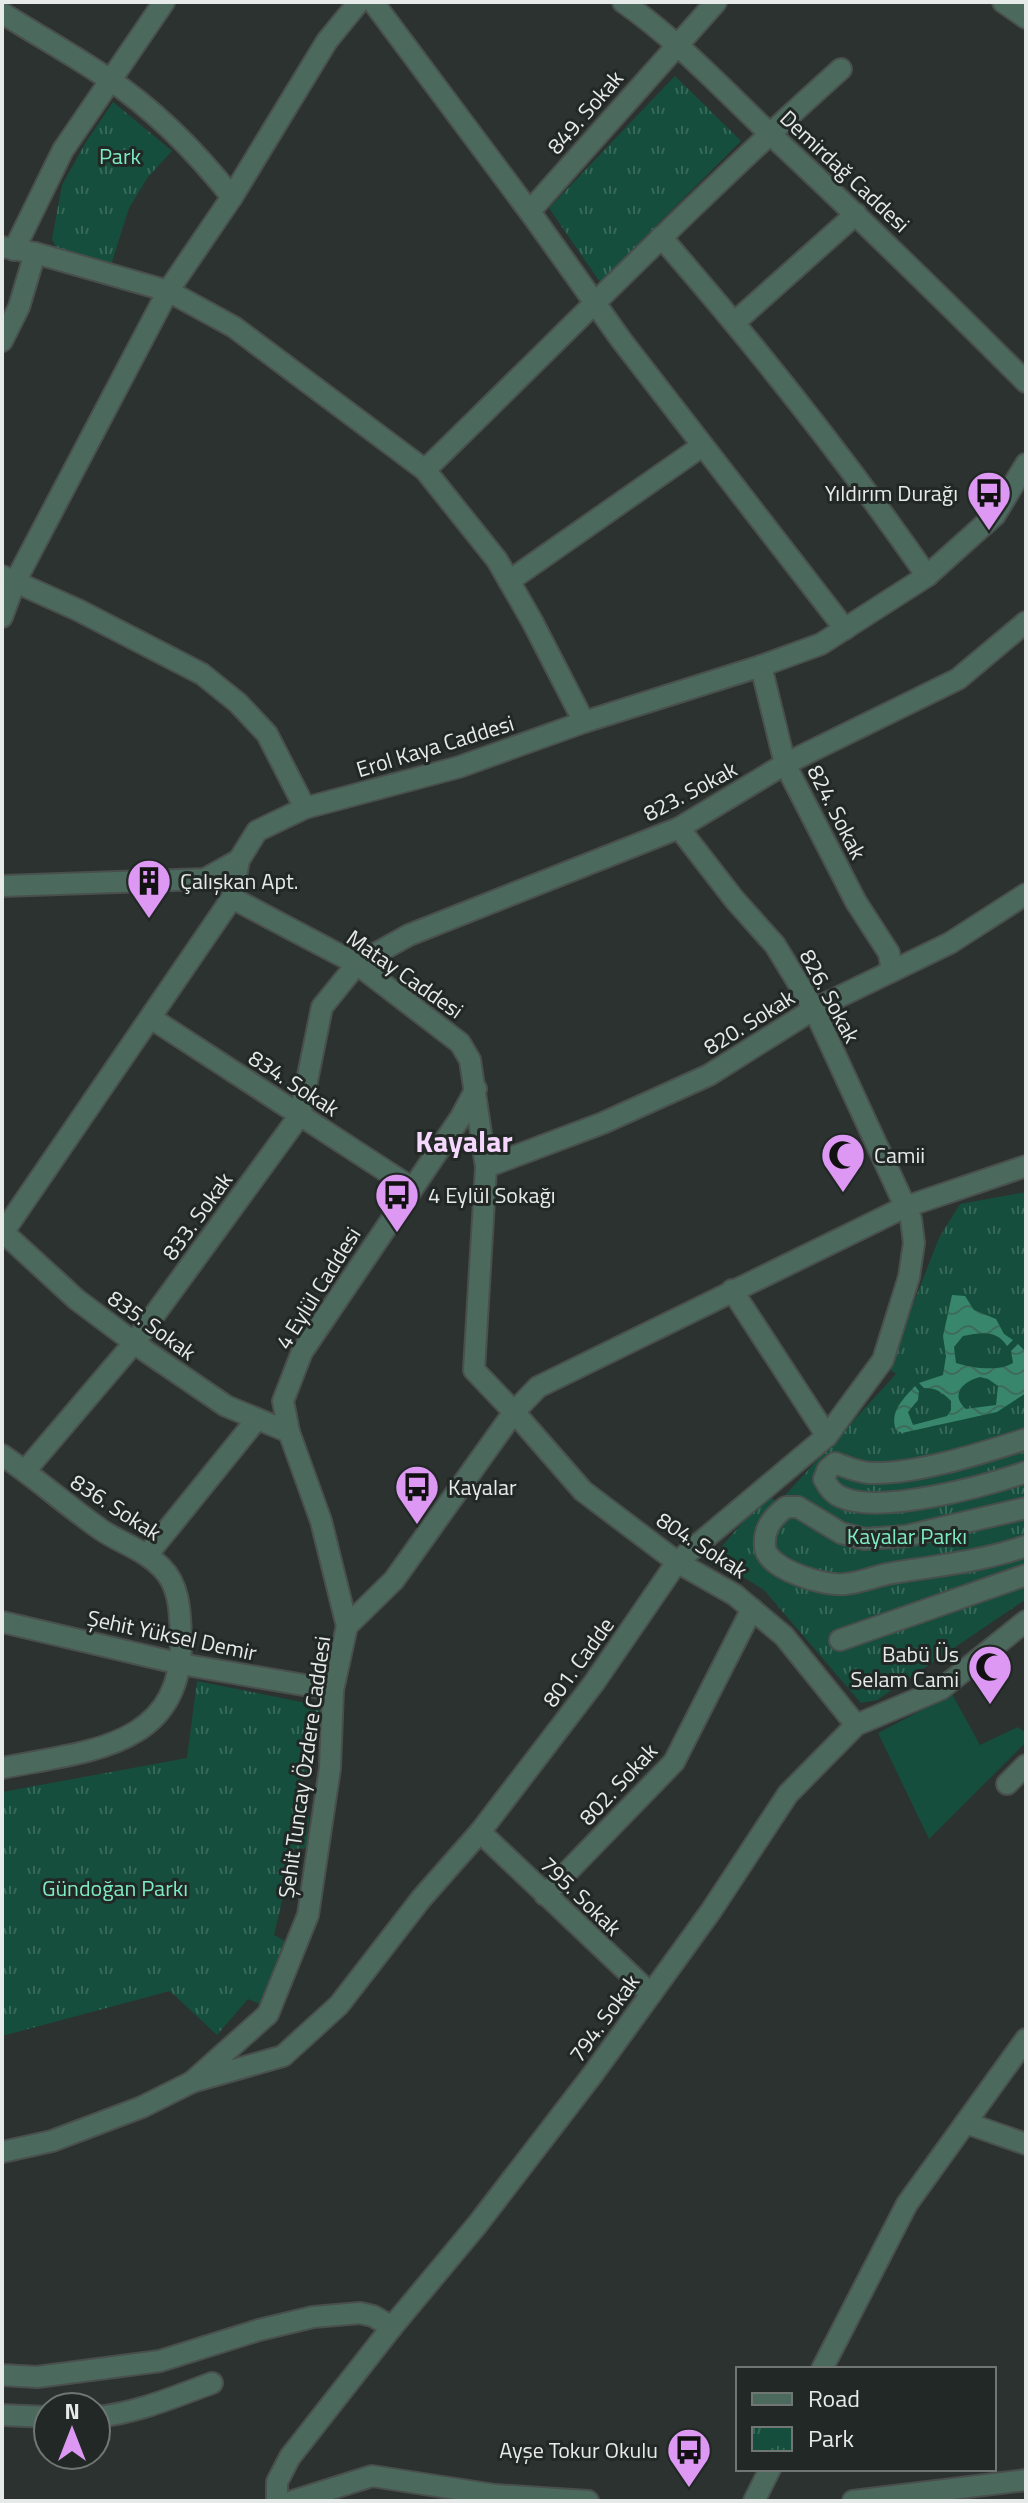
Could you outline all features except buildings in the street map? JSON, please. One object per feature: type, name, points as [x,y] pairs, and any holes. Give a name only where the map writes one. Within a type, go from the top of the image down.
[{"type":"street","points":[[2,341],[19,307],[17,250],[63,150],[164,2]]},
{"type":"street","points":[[2,617],[8,579],[168,291],[232,197],[327,41],[359,2]]},
{"type":"street","points":[[373,2],[702,446],[845,629]]},
{"type":"street","name":"Demirdağ Caddesi","points":[[623,2],[677,45],[856,214],[1026,382]]},
{"type":"street","name":"849. Sokak","points":[[530,211],[716,2]]},
{"type":"street","points":[[1003,2],[1026,18]]},
{"type":"street","points":[[2,13],[109,79],[154,114],[216,176],[232,197]]},
{"type":"street","points":[[425,470],[661,237],[841,69]]},
{"type":"street","points":[[735,322],[856,214]]},
{"type":"street","points":[[661,237],[802,404],[927,576]]},
{"type":"street","points":[[17,250],[168,291],[234,327],[425,470],[497,560],[584,722]]},
{"type":"street","points":[[509,581],[702,446]]},
{"type":"street","name":"Erol Kaya Caddesi","points":[[2,1233],[232,898],[239,860],[257,831],[305,808],[459,767],[821,644],[927,576],[995,515],[1026,464]]},
{"type":"street","points":[[8,579],[78,610],[202,674],[238,703],[267,734],[305,808]]},
{"type":"street","name":"823. Sokak","points":[[357,964],[409,935],[679,828],[785,764],[958,679],[1026,622]]},
{"type":"street","name":"824. Sokak","points":[[761,666],[785,764],[856,902],[889,953],[892,971]]},
{"type":"street","name":"826. Sokak","points":[[679,828],[734,899],[775,945],[814,1009],[905,1207]]},
{"type":"street","points":[[2,886],[205,879],[239,860]]},
{"type":"street","name":"820. Sokak","points":[[486,1167],[603,1123],[709,1075],[814,1009],[950,943],[1026,894]]},
{"type":"street","name":"Matay Caddesi","points":[[232,898],[357,964],[460,1043],[470,1060],[486,1167],[474,1370],[514,1412]]},
{"type":"street","name":"833. Sokak","points":[[25,1471],[134,1343],[300,1115],[322,1007],[357,964]]},
{"type":"street","name":"834. Sokak","points":[[151,1018],[412,1188]]},
{"type":"street","name":"4 Eylül Caddesi","points":[[347,1626],[321,1521],[289,1432],[283,1401],[302,1352],[461,1117],[476,1089]]},
{"type":"street","name":"Şehit Tuncay Özdere Caddesi","points":[[2,2152],[52,2141],[142,2107],[192,2082],[268,2014],[308,1915],[330,1768],[333,1690],[347,1626],[394,1580],[514,1412],[538,1387],[905,1207],[1026,1166]]},
{"type":"street","name":"801. Cadde","points":[[192,2082],[283,2056],[339,2005],[421,1899],[480,1832],[594,1683],[677,1562],[827,1436],[883,1360],[909,1277],[913,1231],[905,1207]]},
{"type":"street","name":"835. Sokak","points":[[2,1233],[76,1299],[134,1343],[226,1406],[289,1432]]},
{"type":"street","points":[[732,1290],[827,1436]]},
{"type":"street","name":"804. Sokak","points":[[514,1412],[583,1491],[677,1562],[735,1595],[784,1636],[856,1725]]},
{"type":"street","points":[[147,1555],[257,1419]]},
{"type":"street","points":[[1026,1439],[905,1470],[869,1473],[835,1463],[824,1479],[839,1497],[854,1502],[885,1503],[986,1486],[1026,1472]]},
{"type":"street","name":"836. Sokak","points":[[2,1455],[104,1531],[147,1555],[164,1569],[179,1600],[181,1664]]},
{"type":"street","points":[[1026,1508],[906,1536],[865,1539],[841,1533],[798,1507],[786,1507],[767,1526],[765,1544],[767,1554],[782,1567],[810,1580],[843,1585],[885,1575],[988,1559],[1026,1546]]},
{"type":"street","points":[[840,1640],[1026,1575]]},
{"type":"street","name":"802. Sokak","points":[[545,1895],[674,1762],[752,1609]]},
{"type":"street","name":"794. Sokak","points":[[277,2501],[277,2482],[290,2457],[477,2225],[651,1994],[711,1911],[788,1794],[856,1725],[941,1689],[1026,1621]]},
{"type":"street","name":"Şehit Yüksel Demir","points":[[2,1622],[181,1664],[333,1690]]},
{"type":"street","points":[[2,1768],[103,1748],[125,1740],[161,1709],[174,1689],[181,1664]]},
{"type":"street","points":[[1007,1784],[1026,1765]]},
{"type":"street","name":"795. Sokak","points":[[480,1832],[651,1994]]},
{"type":"street","points":[[823,2367],[907,2204],[1026,2039]]},
{"type":"street","points":[[966,2123],[1026,2144]]},
{"type":"street","points":[[2,2375],[37,2377],[160,2361],[259,2330],[313,2317],[360,2313],[373,2316],[392,2327]]},
{"type":"street","points":[[112,2415],[157,2404],[212,2383]]},
{"type":"street","points":[[2,2415],[32,2416]]},
{"type":"street","points":[[754,2501],[769,2471]]},
{"type":"street","points":[[293,2501],[372,2476],[495,2495],[586,2501]]},
{"type":"street","points":[[853,2501],[1026,2480]]},
{"type":"street","points":[[397,2501],[409,2482]]},
{"type":"green space","points":[[675,76],[741,141],[600,282],[549,208]]},
{"type":"green space","name":"Park","points":[[113,102],[172,151],[148,177],[129,208],[110,268],[60,255],[52,239],[62,185]]},
{"type":"green space","name":"Kayalar Parkı","points":[[1026,1192],[1026,1599],[877,1700],[861,1703],[764,1590],[729,1568],[718,1551],[767,1494],[778,1503],[896,1374],[888,1368],[939,1238],[960,1204]]},
{"type":"green space","name":"Gündoğan Parkı","points":[[197,1681],[321,1706],[313,1771],[303,1773],[302,1817],[309,1816],[307,1848],[294,1849],[274,1935],[285,1941],[260,2004],[248,1999],[217,2035],[170,1991],[2,2036],[2,1792],[187,1758]]},
{"type":"green space","points":[[952,1694],[980,1745],[1018,1727],[1026,1733],[1026,1742],[929,1839],[878,1733]]},
{"type":"water","points":[[952,1295],[965,1296],[974,1310],[996,1319],[1004,1334],[1013,1340],[1007,1346],[993,1335],[963,1336],[954,1347],[956,1363],[985,1368],[1007,1366],[1013,1363],[1011,1351],[1018,1344],[1026,1352],[1026,1393],[997,1412],[902,1433],[896,1430],[894,1417],[915,1386],[919,1391],[918,1400],[908,1412],[913,1425],[947,1416],[951,1410],[951,1401],[945,1395],[924,1388],[919,1383],[943,1375],[946,1356],[943,1336]],"holes":[[[974,1379],[988,1379],[998,1386],[996,1405],[966,1409],[959,1398],[961,1389]]]},
{"type":"place","name":"Yıldırım Durağı","points":[[989,532]]},
{"type":"place","name":"Çalışkan Apt.","points":[[149,920]]},
{"type":"place","name":"Camii","points":[[843,1194]]},
{"type":"place","name":"4 Eylül Sokağı","points":[[397,1234]]},
{"type":"place","name":"Kayalar","points":[[417,1526]]},
{"type":"place","name":"Babü Üs Selam Cami","points":[[990,1706]]},
{"type":"place","name":"Ayşe Tokur Okulu","points":[[689,2489]]},
{"type":"district","name":"Kayalar","points":[[464,1142]]}]
